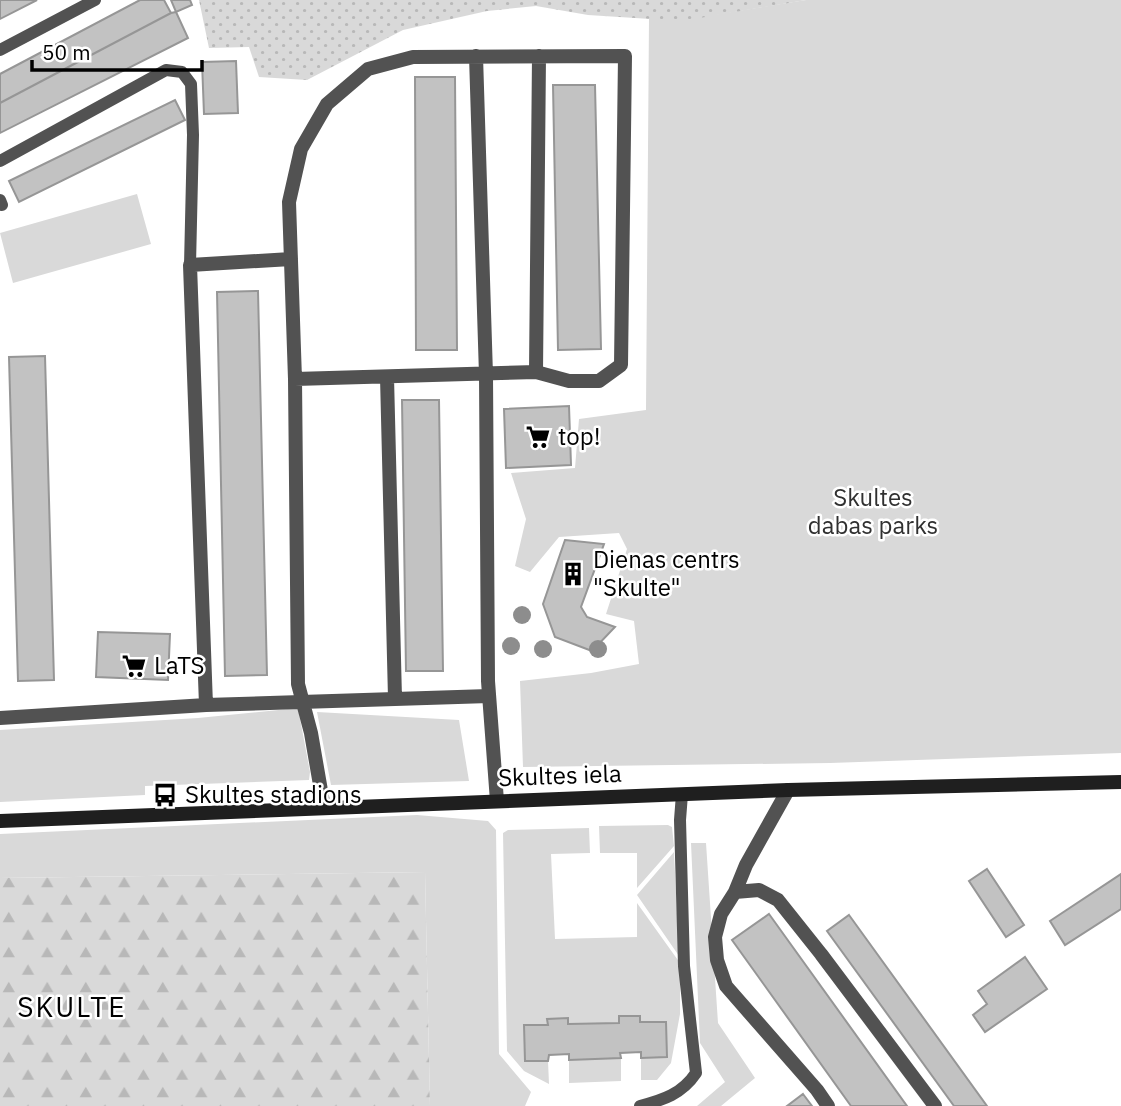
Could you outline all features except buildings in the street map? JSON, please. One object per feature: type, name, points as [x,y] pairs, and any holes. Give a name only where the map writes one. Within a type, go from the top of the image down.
[{"type":"main road","name":"Skultes iela","points":[[0,821],[788,790],[1121,782]]},
{"type":"street","points":[[536,372],[539,56]]},
{"type":"street","points":[[295,379],[536,372],[569,381],[599,381],[621,365],[625,56],[413,57],[368,69],[327,104],[301,149],[289,202],[295,379],[298,684],[321,780],[324,808]]},
{"type":"street","points":[[476,57],[486,375],[489,696],[497,801]]},
{"type":"street","points":[[206,705],[190,265],[291,259]]},
{"type":"street","points":[[387,377],[395,698]]},
{"type":"street","points":[[0,718],[206,705],[489,696]]},
{"type":"street","points":[[788,790],[721,914],[715,937],[717,960],[726,986],[828,1106]]},
{"type":"street","points":[[735,892],[759,890],[778,900],[935,1106]]},
{"type":"lane","points":[[0,50],[95,0]]},
{"type":"lane","points":[[0,161],[166,70],[182,72],[191,84],[193,135],[190,265]]},
{"type":"lane","points":[[640,1106],[667,1099],[688,1085],[696,1073],[684,966],[680,820],[682,794]]},
{"type":"green space","points":[[199,0],[806,0],[682,21],[588,15],[536,6],[487,11],[403,30],[307,80],[259,77],[249,47],[209,48]]},
{"type":"green space","name":"Skultes dabas parks","points":[[806,0],[1121,0],[1121,753],[830,763],[523,767],[520,681],[591,673],[639,664],[634,621],[606,614],[627,549],[619,533],[559,537],[530,572],[515,566],[526,519],[511,473],[575,468],[579,419],[646,410],[649,18],[682,20]]},
{"type":"green space","points":[[137,194],[151,244],[13,283],[0,233]]},
{"type":"green space","points":[[298,708],[310,772],[309,780],[145,786],[145,795],[0,802],[0,730],[198,718]]},
{"type":"green space","points":[[317,712],[459,720],[469,781],[331,785]]},
{"type":"green space","points":[[417,815],[488,821],[496,830],[499,1054],[531,1092],[525,1106],[430,1106],[425,872],[0,878],[0,834]]},
{"type":"green space","points":[[599,826],[672,827],[674,846],[637,888],[637,853],[600,853]]},
{"type":"green space","points":[[589,828],[590,853],[551,854],[555,939],[637,937],[637,903],[680,963],[680,1014],[671,1063],[657,1080],[641,1080],[641,1058],[667,1057],[666,1022],[640,1022],[639,1016],[620,1016],[619,1023],[568,1024],[567,1018],[548,1019],[548,1025],[524,1026],[525,1061],[548,1061],[549,1084],[524,1071],[507,1051],[503,833],[508,830]]},
{"type":"green space","points":[[691,843],[706,843],[718,1023],[755,1078],[721,1106],[697,1106],[725,1082],[700,1043]]},
{"type":"green space","points":[[674,852],[679,956],[637,895]]},
{"type":"green space","points":[[425,872],[430,1106],[0,1106],[0,878]]},
{"type":"green space","points":[[621,1058],[621,1081],[569,1083],[569,1060]]},
{"type":"place","name":"top!","points":[[538,437]]},
{"type":"place","name":"Dienas centrs \"Skulte\"","points":[[573,574]]},
{"type":"place","name":"LaTS","points":[[134,666]]},
{"type":"place","name":"Skultes stadions","points":[[165,795]]},
{"type":"district","name":"SKULTE","points":[[72,1007]]}]
